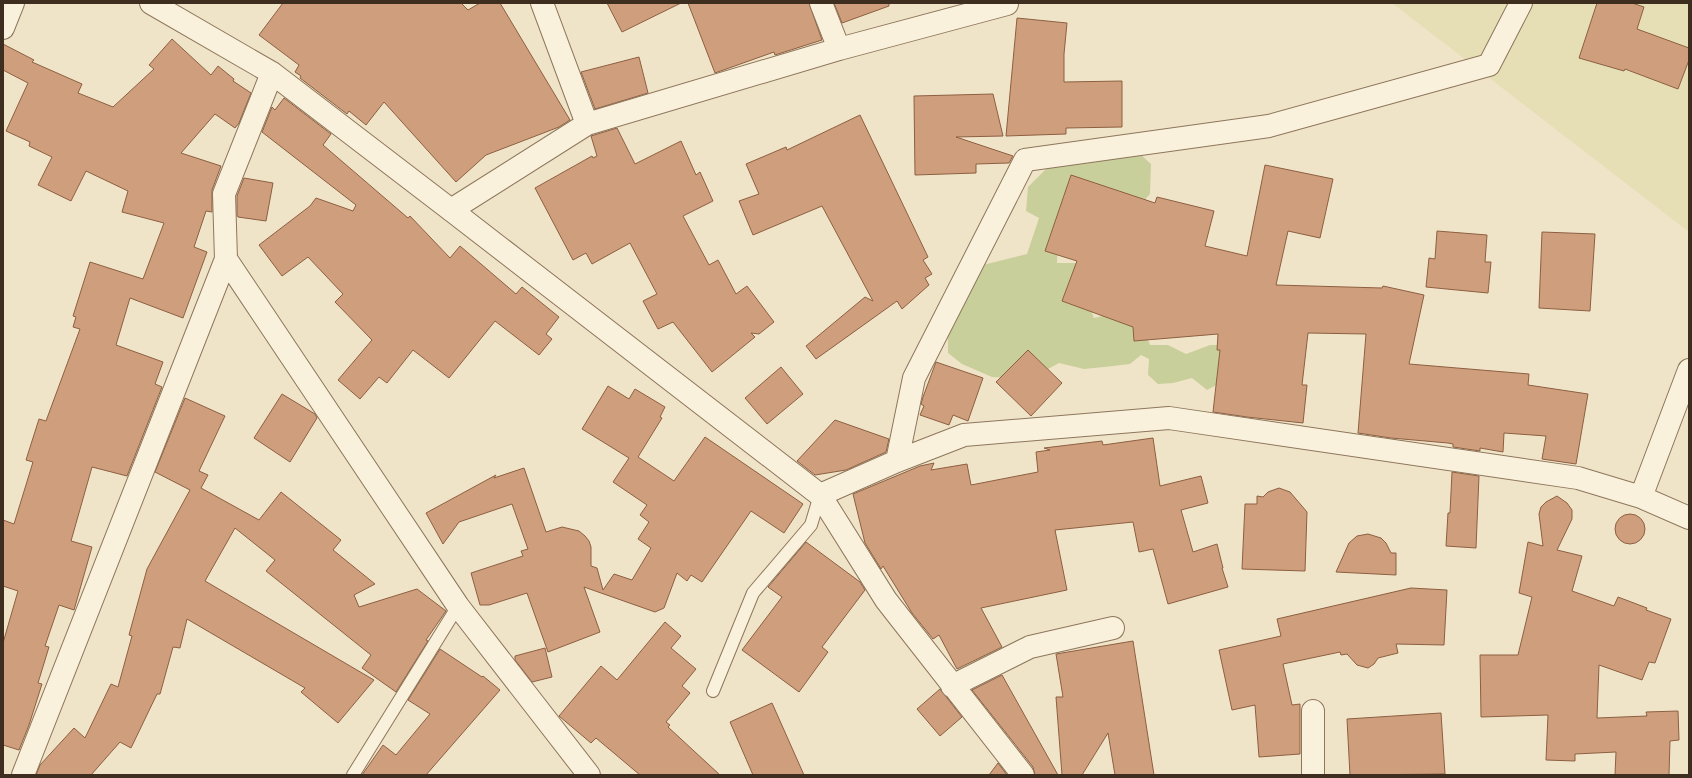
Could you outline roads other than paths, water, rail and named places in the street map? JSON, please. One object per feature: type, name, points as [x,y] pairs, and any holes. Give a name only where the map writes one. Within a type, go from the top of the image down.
[{"type":"street","points":[[3,28],[13,3]]},
{"type":"street","points":[[151,3],[272,74],[452,210],[820,495],[886,600],[1023,775]]},
{"type":"street","points":[[542,3],[587,124]]},
{"type":"street","points":[[821,3],[839,49]]},
{"type":"street","points":[[897,461],[914,378],[1025,160],[1269,126],[1489,66],[1521,3]]},
{"type":"street","points":[[452,210],[587,124],[839,49],[1007,4]]},
{"type":"street","points":[[23,775],[226,259],[224,194],[272,74]]},
{"type":"street","points":[[226,259],[458,606],[589,775]]},
{"type":"street","points":[[1641,498],[1689,370]]},
{"type":"street","points":[[820,495],[897,461],[964,435],[1169,418],[1578,478],[1641,498],[1689,518]]},
{"type":"street","points":[[952,686],[1030,647],[1113,628]]},
{"type":"street","points":[[1313,711],[1313,775]]},
{"type":"lane","points":[[713,690],[753,593],[811,525],[820,495]]},
{"type":"lane","points":[[353,775],[458,606]]}]
